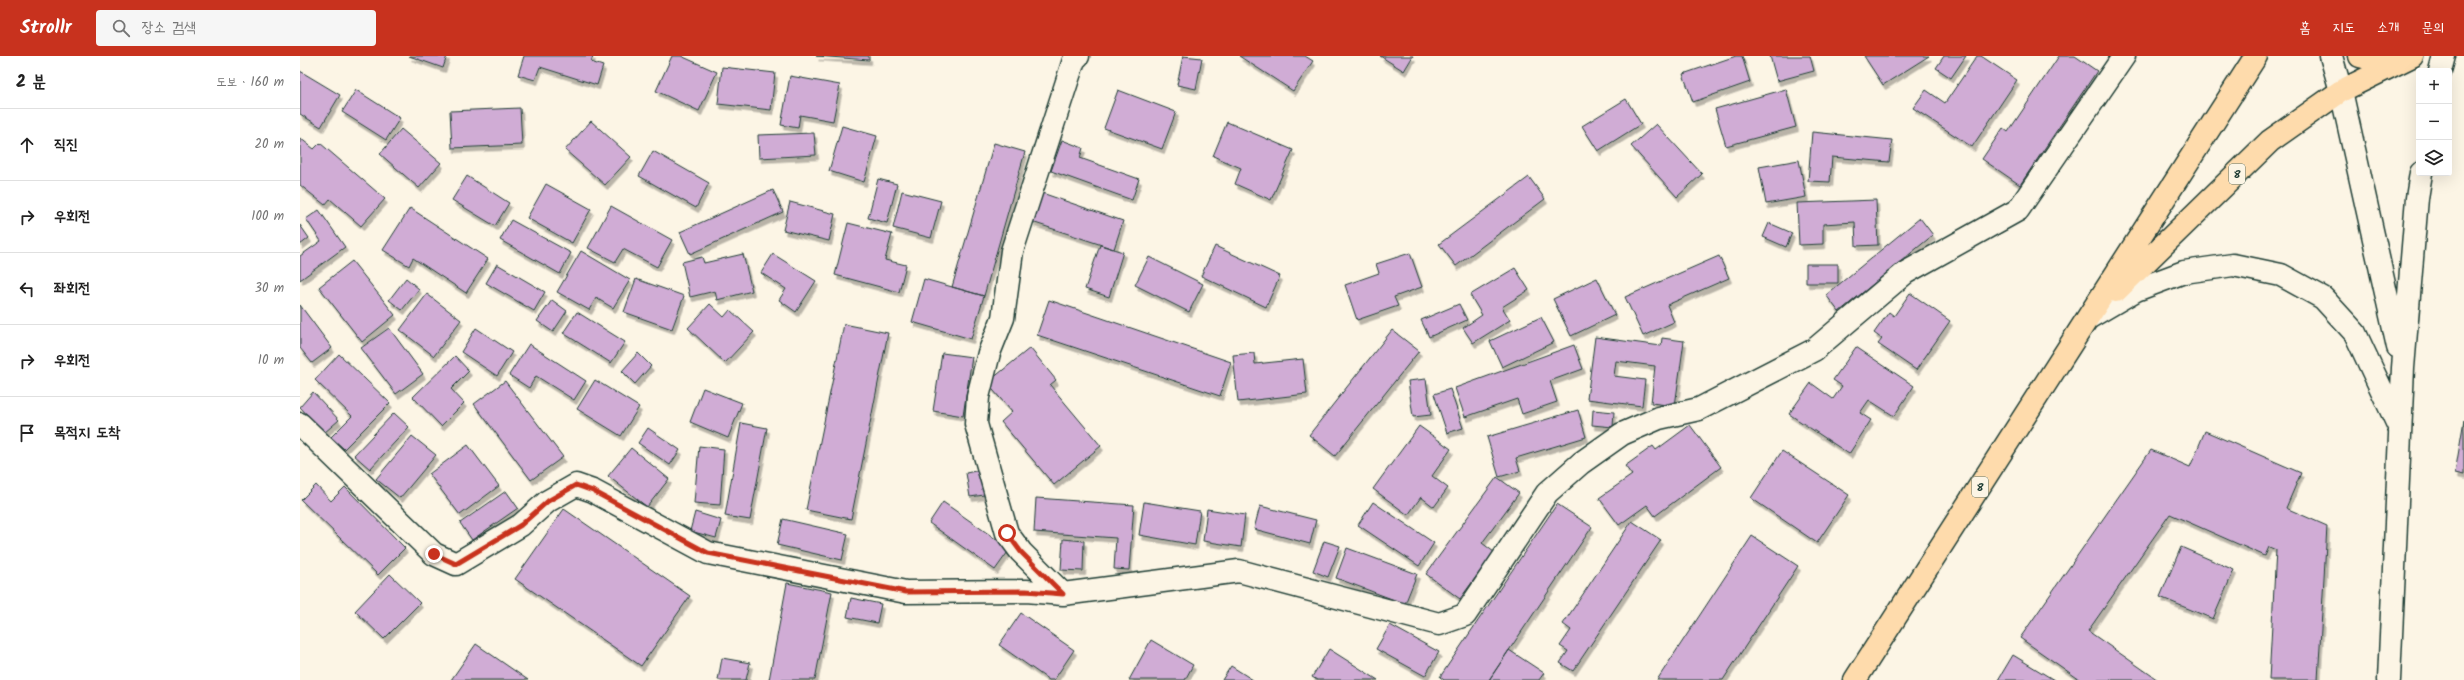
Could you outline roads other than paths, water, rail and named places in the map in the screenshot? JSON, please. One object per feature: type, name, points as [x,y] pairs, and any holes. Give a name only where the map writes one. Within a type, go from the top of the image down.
[{"type":"main road","name":"8","points":[[1855,680],[2090,317],[2256,56]]},
{"type":"main road","points":[[2360,56],[2380,61],[2409,58]]},
{"type":"main road","name":"8","points":[[2090,317],[2270,141],[2341,91],[2409,58]]},
{"type":"street","points":[[300,424],[434,554],[456,564],[521,525],[548,501],[576,485],[593,491],[708,553],[906,592],[1026,591],[1063,594],[1239,571],[1439,624],[1465,615],[1547,493],[1581,463],[1622,434],[1659,418],[1699,409],[1814,350],[1905,273],[2018,210],[2124,56]]},
{"type":"street","points":[[2331,56],[2341,91],[2403,368]]},
{"type":"street","points":[[2441,68],[2444,56]]},
{"type":"street","points":[[1063,594],[1021,552],[1007,533],[976,424],[978,398],[989,353],[1003,318],[1012,251],[1074,57]]},
{"type":"street","points":[[2389,680],[2403,368],[2417,198],[2421,176]]},
{"type":"street","points":[[2090,317],[2136,290],[2184,272],[2233,265],[2281,275],[2323,298],[2355,333],[2401,432]]}]
